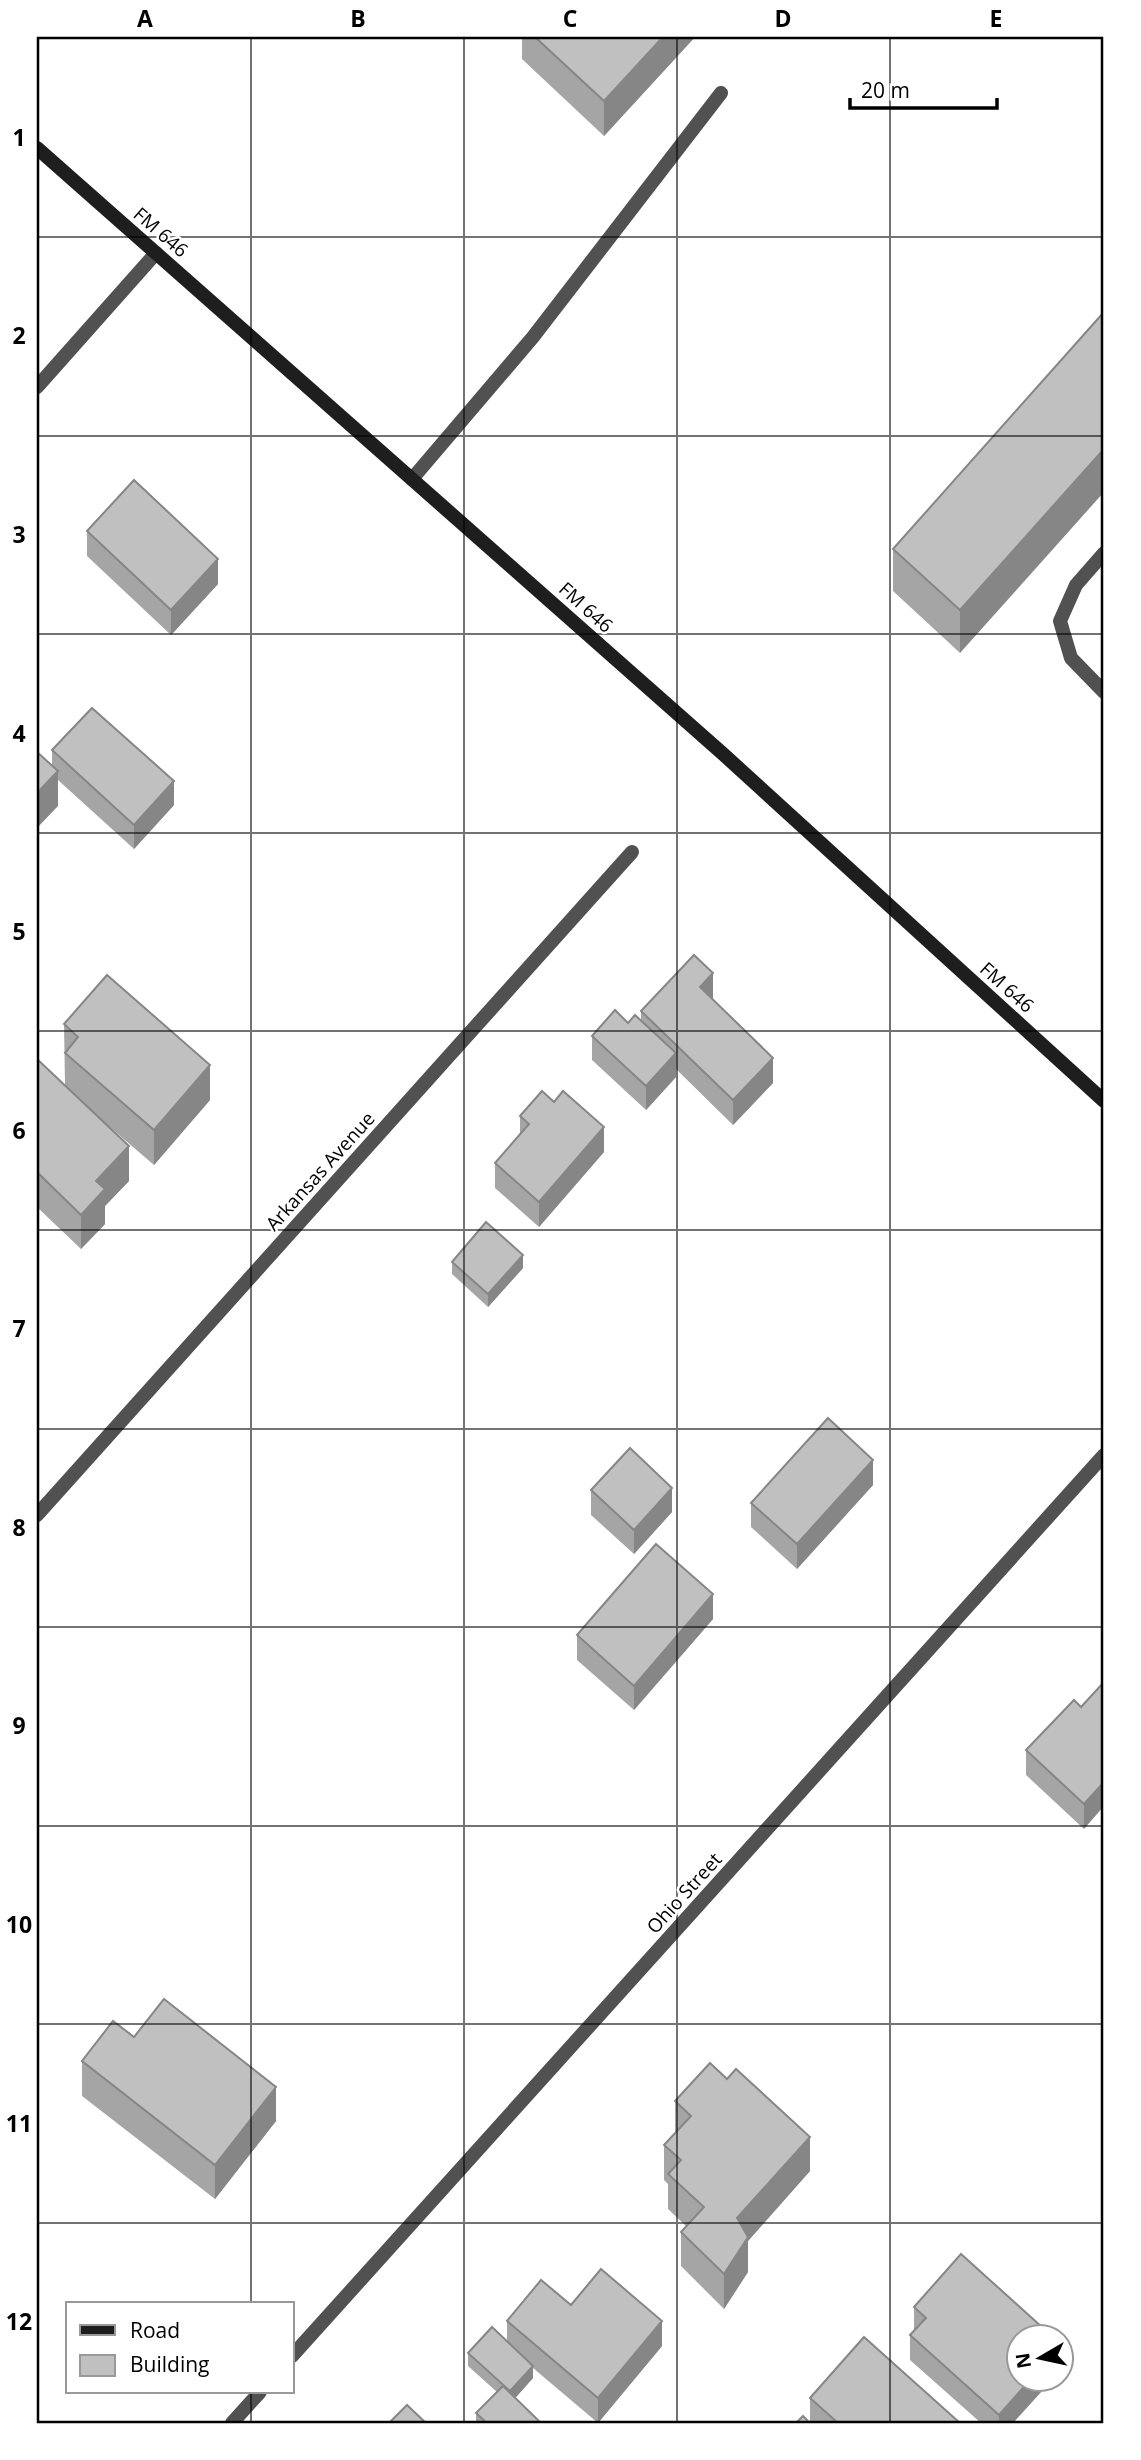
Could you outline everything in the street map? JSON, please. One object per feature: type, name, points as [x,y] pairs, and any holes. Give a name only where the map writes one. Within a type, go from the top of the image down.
[{"type":"main road","name":"FM 646","points":[[37,148],[732,763],[1104,1101]]},
{"type":"street","points":[[412,479],[533,337],[721,93]]},
{"type":"street","points":[[37,387],[156,253]]},
{"type":"street","points":[[1104,554],[1076,585],[1060,621],[1070,658],[1104,692]]},
{"type":"street","name":"Arkansas Avenue","points":[[37,1515],[632,852]]},
{"type":"street","name":"Ohio Street","points":[[294,2354],[1104,1455]]},
{"type":"street","points":[[232,2423],[258,2394]]},
{"type":"building","points":[[535,37],[663,37],[604,101]]},
{"type":"building","points":[[1104,312],[1104,449],[960,610],[893,549]]},
{"type":"building","points":[[134,480],[218,559],[171,610],[87,531]]},
{"type":"building","points":[[92,708],[174,781],[134,825],[52,750]]},
{"type":"building","points":[[37,752],[58,771],[37,793]]},
{"type":"building","points":[[694,955],[713,973],[700,987],[773,1058],[733,1100],[641,1011]]},
{"type":"building","points":[[107,975],[210,1065],[154,1130],[65,1053],[78,1037],[64,1024]]},
{"type":"building","points":[[615,1010],[628,1023],[635,1015],[676,1053],[646,1086],[592,1036]]},
{"type":"building","points":[[37,1059],[129,1146],[96,1181],[105,1189],[81,1215],[37,1172]]},
{"type":"building","points":[[542,1091],[554,1102],[563,1091],[604,1127],[539,1202],[495,1163],[529,1124],[520,1116]]},
{"type":"building","points":[[486,1222],[523,1255],[488,1294],[452,1262]]},
{"type":"building","points":[[828,1418],[873,1460],[797,1544],[751,1503]]},
{"type":"building","points":[[630,1448],[672,1488],[634,1530],[591,1490]]},
{"type":"building","points":[[656,1544],[713,1594],[634,1686],[577,1635]]},
{"type":"building","points":[[1104,1682],[1104,1782],[1084,1804],[1026,1750],[1074,1700],[1081,1707]]},
{"type":"building","points":[[164,1999],[276,2087],[215,2165],[82,2061],[113,2021],[134,2037]]},
{"type":"building","points":[[710,2063],[727,2079],[736,2069],[810,2137],[737,2218],[748,2237],[724,2274],[681,2232],[704,2207],[668,2174],[681,2160],[664,2145],[691,2116],[675,2101]]},
{"type":"building","points":[[961,2254],[1039,2324],[1004,2324],[1004,2394],[1018,2394],[999,2415],[910,2335],[926,2318],[914,2307]]},
{"type":"building","points":[[601,2269],[662,2321],[598,2398],[507,2321],[541,2280],[571,2305]]},
{"type":"building","points":[[492,2327],[533,2366],[510,2391],[468,2353]]},
{"type":"building","points":[[864,2337],[960,2423],[838,2423],[810,2398]]},
{"type":"building","points":[[503,2386],[541,2423],[487,2423],[476,2413]]},
{"type":"building","points":[[407,2405],[426,2423],[389,2423]]},
{"type":"building","points":[[803,2416],[810,2423],[796,2423]]}]
